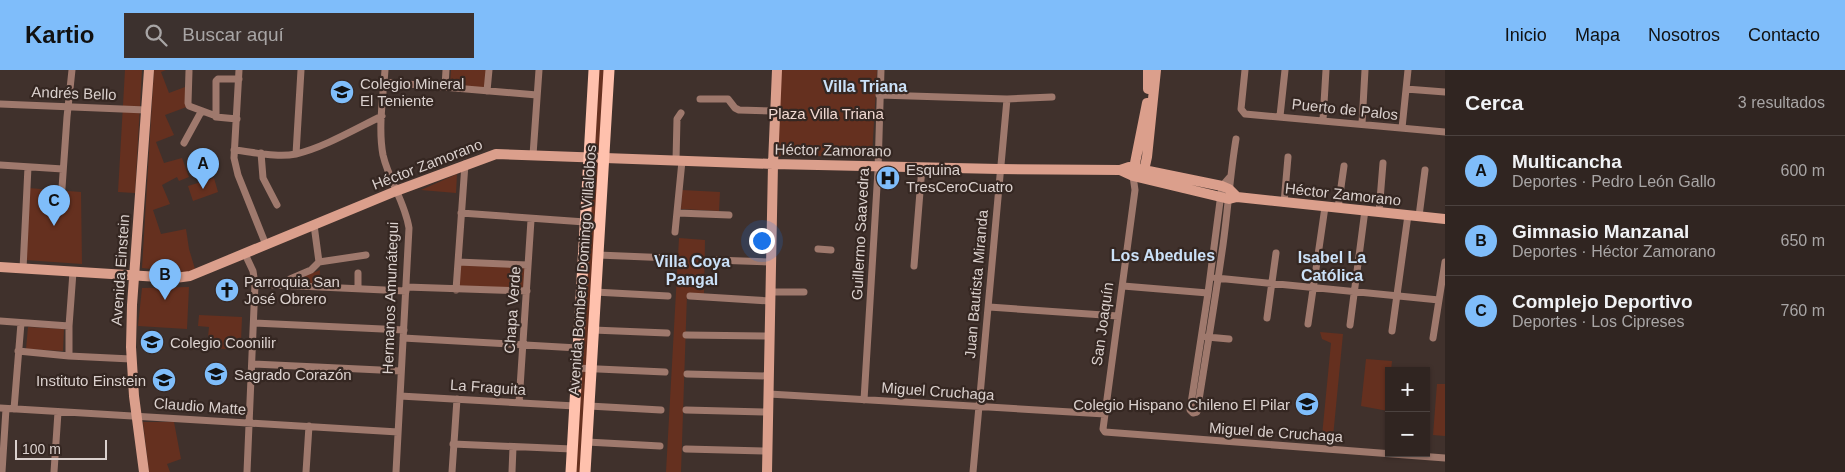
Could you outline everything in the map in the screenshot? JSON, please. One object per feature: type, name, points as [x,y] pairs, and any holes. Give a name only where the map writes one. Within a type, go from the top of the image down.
[{"type":"main road","name":"Avenida Bombero Domingo Villalobos","points":[[571,472],[594,70]]},
{"type":"main road","name":"Avenida Bombero Domingo Villalobos","points":[[585,472],[609,70]]},
{"type":"street","points":[[62,188],[72,70]]},
{"type":"street","name":"Avenida Einstein","points":[[144,472],[136,416],[131,359],[134,275],[149,70]]},
{"type":"street","points":[[239,70],[234,150],[235,167],[266,245]]},
{"type":"street","points":[[296,154],[301,70]]},
{"type":"street","name":"Hermanos Amunátegui","points":[[385,70],[382,116],[383,154],[387,170],[405,211],[409,228],[396,472]]},
{"type":"street","points":[[445,87],[446,70]]},
{"type":"street","points":[[487,91],[489,70]]},
{"type":"street","points":[[533,155],[539,70]]},
{"type":"street","points":[[767,472],[773,164],[777,70]]},
{"type":"street","name":"Guillermo Saavedra","points":[[864,400],[878,166],[881,70]]},
{"type":"street","name":"San Joaquín","points":[[1105,432],[1103,430],[1105,414],[1148,100],[1148,70]]},
{"type":"street","name":"San Joaquín","points":[[1138,173],[1150,130],[1156,70]]},
{"type":"street","name":"Puerto de Palos","points":[[1245,70],[1241,109],[1243,112],[1445,132]]},
{"type":"street","points":[[1280,116],[1285,70]]},
{"type":"street","points":[[1323,120],[1326,70]]},
{"type":"street","points":[[1362,124],[1365,70]]},
{"type":"street","points":[[1402,128],[1408,70]]},
{"type":"street","points":[[189,71],[189,106],[217,117],[237,119]]},
{"type":"street","points":[[216,116],[217,80],[239,79]]},
{"type":"street","points":[[384,82],[537,95]]},
{"type":"street","points":[[1406,89],[1445,92]]},
{"type":"street","points":[[879,95],[1007,99],[1052,97]]},
{"type":"street","points":[[700,98],[728,99],[739,110],[775,111]]},
{"type":"street","name":"Juan Bautista Miranda","points":[[973,472],[977,407],[989,306],[999,169],[1007,99]]},
{"type":"street","name":"Andrés Bello","points":[[0,104],[146,110]]},
{"type":"street","points":[[184,143],[201,112]]},
{"type":"street","points":[[675,232],[678,213],[679,160],[677,119],[682,113]]},
{"type":"street","points":[[234,150],[278,155],[296,154],[382,116]]},
{"type":"street","points":[[1228,191],[1210,277],[1205,337],[1197,412],[1193,413],[1190,410],[1205,337],[1218,278],[1236,139]]},
{"type":"street","points":[[261,153],[263,178],[277,205]]},
{"type":"street","name":"Héctor Zamorano","points":[[0,268],[182,277],[245,254],[396,191],[496,154],[773,164],[1120,170],[1284,203],[1445,219]]},
{"type":"street","points":[[1284,203],[1288,158]]},
{"type":"street","points":[[1379,212],[1383,163]]},
{"type":"street","points":[[456,290],[465,164]]},
{"type":"street","points":[[0,165],[63,169]]},
{"type":"street","points":[[1338,208],[1344,166]]},
{"type":"street","points":[[23,269],[28,167]]},
{"type":"street","points":[[914,266],[922,167]]},
{"type":"street","points":[[1419,216],[1425,170]]},
{"type":"street","points":[[1308,324],[1325,207]]},
{"type":"street","points":[[1350,325],[1365,210]]},
{"type":"street","points":[[460,213],[531,220],[586,222]]},
{"type":"street","points":[[678,213],[729,215]]},
{"type":"street","points":[[1392,331],[1408,215]]},
{"type":"street","name":"Chapa Verde","points":[[519,403],[531,220]]},
{"type":"street","points":[[314,225],[318,262]]},
{"type":"street","points":[[818,249],[831,250]]},
{"type":"street","points":[[1267,318],[1276,253]]},
{"type":"street","points":[[245,254],[253,271],[255,284],[247,472]]},
{"type":"street","points":[[598,255],[672,258]]},
{"type":"street","points":[[290,279],[311,270],[318,262],[366,256]]},
{"type":"street","points":[[714,260],[771,262]]},
{"type":"street","points":[[458,262],[528,265]]},
{"type":"street","points":[[1433,338],[1445,262]]},
{"type":"street","points":[[69,356],[73,272]]},
{"type":"street","points":[[358,273],[358,288]]},
{"type":"street","points":[[1210,277],[1439,300]]},
{"type":"street","points":[[255,284],[527,291]]},
{"type":"street","points":[[1123,286],[1208,293]]},
{"type":"street","points":[[595,292],[668,296]]},
{"type":"street","points":[[690,296],[770,297],[804,292]]},
{"type":"street","points":[[989,306],[1118,316]]},
{"type":"street","points":[[0,321],[69,326]]},
{"type":"street","points":[[2,472],[6,409],[18,351],[21,322]]},
{"type":"street","points":[[254,323],[578,348]]},
{"type":"street","points":[[593,330],[667,334]]},
{"type":"street","points":[[686,334],[770,336]]},
{"type":"street","points":[[1205,337],[1229,339]]},
{"type":"street","points":[[18,351],[131,359]]},
{"type":"street","points":[[253,364],[401,371]]},
{"type":"street","points":[[576,368],[665,372]]},
{"type":"street","points":[[687,374],[769,376]]},
{"type":"street","name":"Miguel Cruchaga","points":[[769,394],[1105,414]]},
{"type":"street","name":"La Fraguita","points":[[400,396],[575,406]]},
{"type":"street","points":[[452,472],[457,399]]},
{"type":"street","points":[[589,406],[661,410]]},
{"type":"street","name":"Claudio Matte","points":[[6,409],[398,432]]},
{"type":"street","points":[[686,410],[768,412]]},
{"type":"street","points":[[54,472],[58,412]]},
{"type":"street","points":[[306,472],[309,426]]},
{"type":"street","name":"Miguel de Cruchaga","points":[[1105,432],[1445,458]]},
{"type":"street","points":[[587,442],[660,446]]},
{"type":"street","points":[[453,444],[572,449]]},
{"type":"street","points":[[512,472],[513,447]]},
{"type":"street","points":[[686,449],[768,451]]},
{"type":"green space","points":[[125,70],[142,70],[135,193],[118,192]]},
{"type":"green space","points":[[154,70],[166,70],[161,72],[169,93],[185,87],[192,105],[165,115],[174,135],[156,142],[164,163],[182,158],[189,177],[179,181],[177,177],[162,185],[170,204],[153,210],[161,234],[186,229],[195,269],[187,272],[142,268]]},
{"type":"green space","points":[[451,70],[488,70],[486,89],[450,86]]},
{"type":"green space","points":[[597,70],[608,70],[583,472],[572,472]]},
{"type":"green space","name":"Plaza Villa Triana","points":[[775,70],[877,70],[872,156],[775,156]]},
{"type":"green space","points":[[457,174],[456,193],[421,190]]},
{"type":"green space","points":[[214,178],[218,192],[193,201],[188,186]]},
{"type":"green space","points":[[28,188],[81,192],[82,264],[25,260]]},
{"type":"green space","points":[[682,190],[720,192],[719,211],[681,209]]},
{"type":"green space","points":[[679,238],[705,240],[704,294],[687,294],[681,472],[666,472]]},
{"type":"green space","points":[[459,264],[526,267],[525,288],[457,286]]},
{"type":"green space","points":[[320,270],[319,285],[289,284],[290,282]]},
{"type":"green space","points":[[189,287],[187,329],[138,326],[142,288]]},
{"type":"green space","points":[[199,315],[242,317],[241,341],[228,340],[227,349],[207,348],[209,327],[198,326]]},
{"type":"green space","points":[[28,327],[64,329],[63,351],[26,349]]},
{"type":"green space","points":[[1320,332],[1343,334],[1333,437],[1322,436],[1331,343],[1322,339]]},
{"type":"green space","points":[[1366,359],[1392,361],[1391,367],[1385,367],[1385,410],[1361,406]]},
{"type":"green space","points":[[1437,384],[1445,384],[1445,436],[1433,435]]},
{"type":"green space","points":[[143,422],[174,422],[181,459],[167,464],[170,472],[149,472]]},
{"type":"place","name":"Colegio Mineral El Teniente","points":[[342,92]]},
{"type":"place","name":"Esquina TresCeroCuatro","points":[[888,178]]},
{"type":"place","name":"Multicancha","points":[[203,189]]},
{"type":"place","name":"Complejo Deportivo","points":[[54,226]]},
{"type":"place","name":"Parroquia San José Obrero","points":[[227,290]]},
{"type":"place","name":"Gimnasio Manzanal","points":[[165,300]]},
{"type":"place","name":"Colegio Coonilir","points":[[152,342]]},
{"type":"place","name":"Sagrado Corazón","points":[[216,374]]},
{"type":"place","name":"Instituto Einstein","points":[[164,380]]},
{"type":"place","name":"Colegio Hispano Chileno El Pilar","points":[[1307,404]]},
{"type":"district","name":"Villa Triana","points":[[865,86]]},
{"type":"district","name":"Los Abedules","points":[[1163,255]]},
{"type":"district","name":"Isabel La Católica","points":[[1332,266]]},
{"type":"district","name":"Villa Coya Pangal","points":[[692,270]]}]
